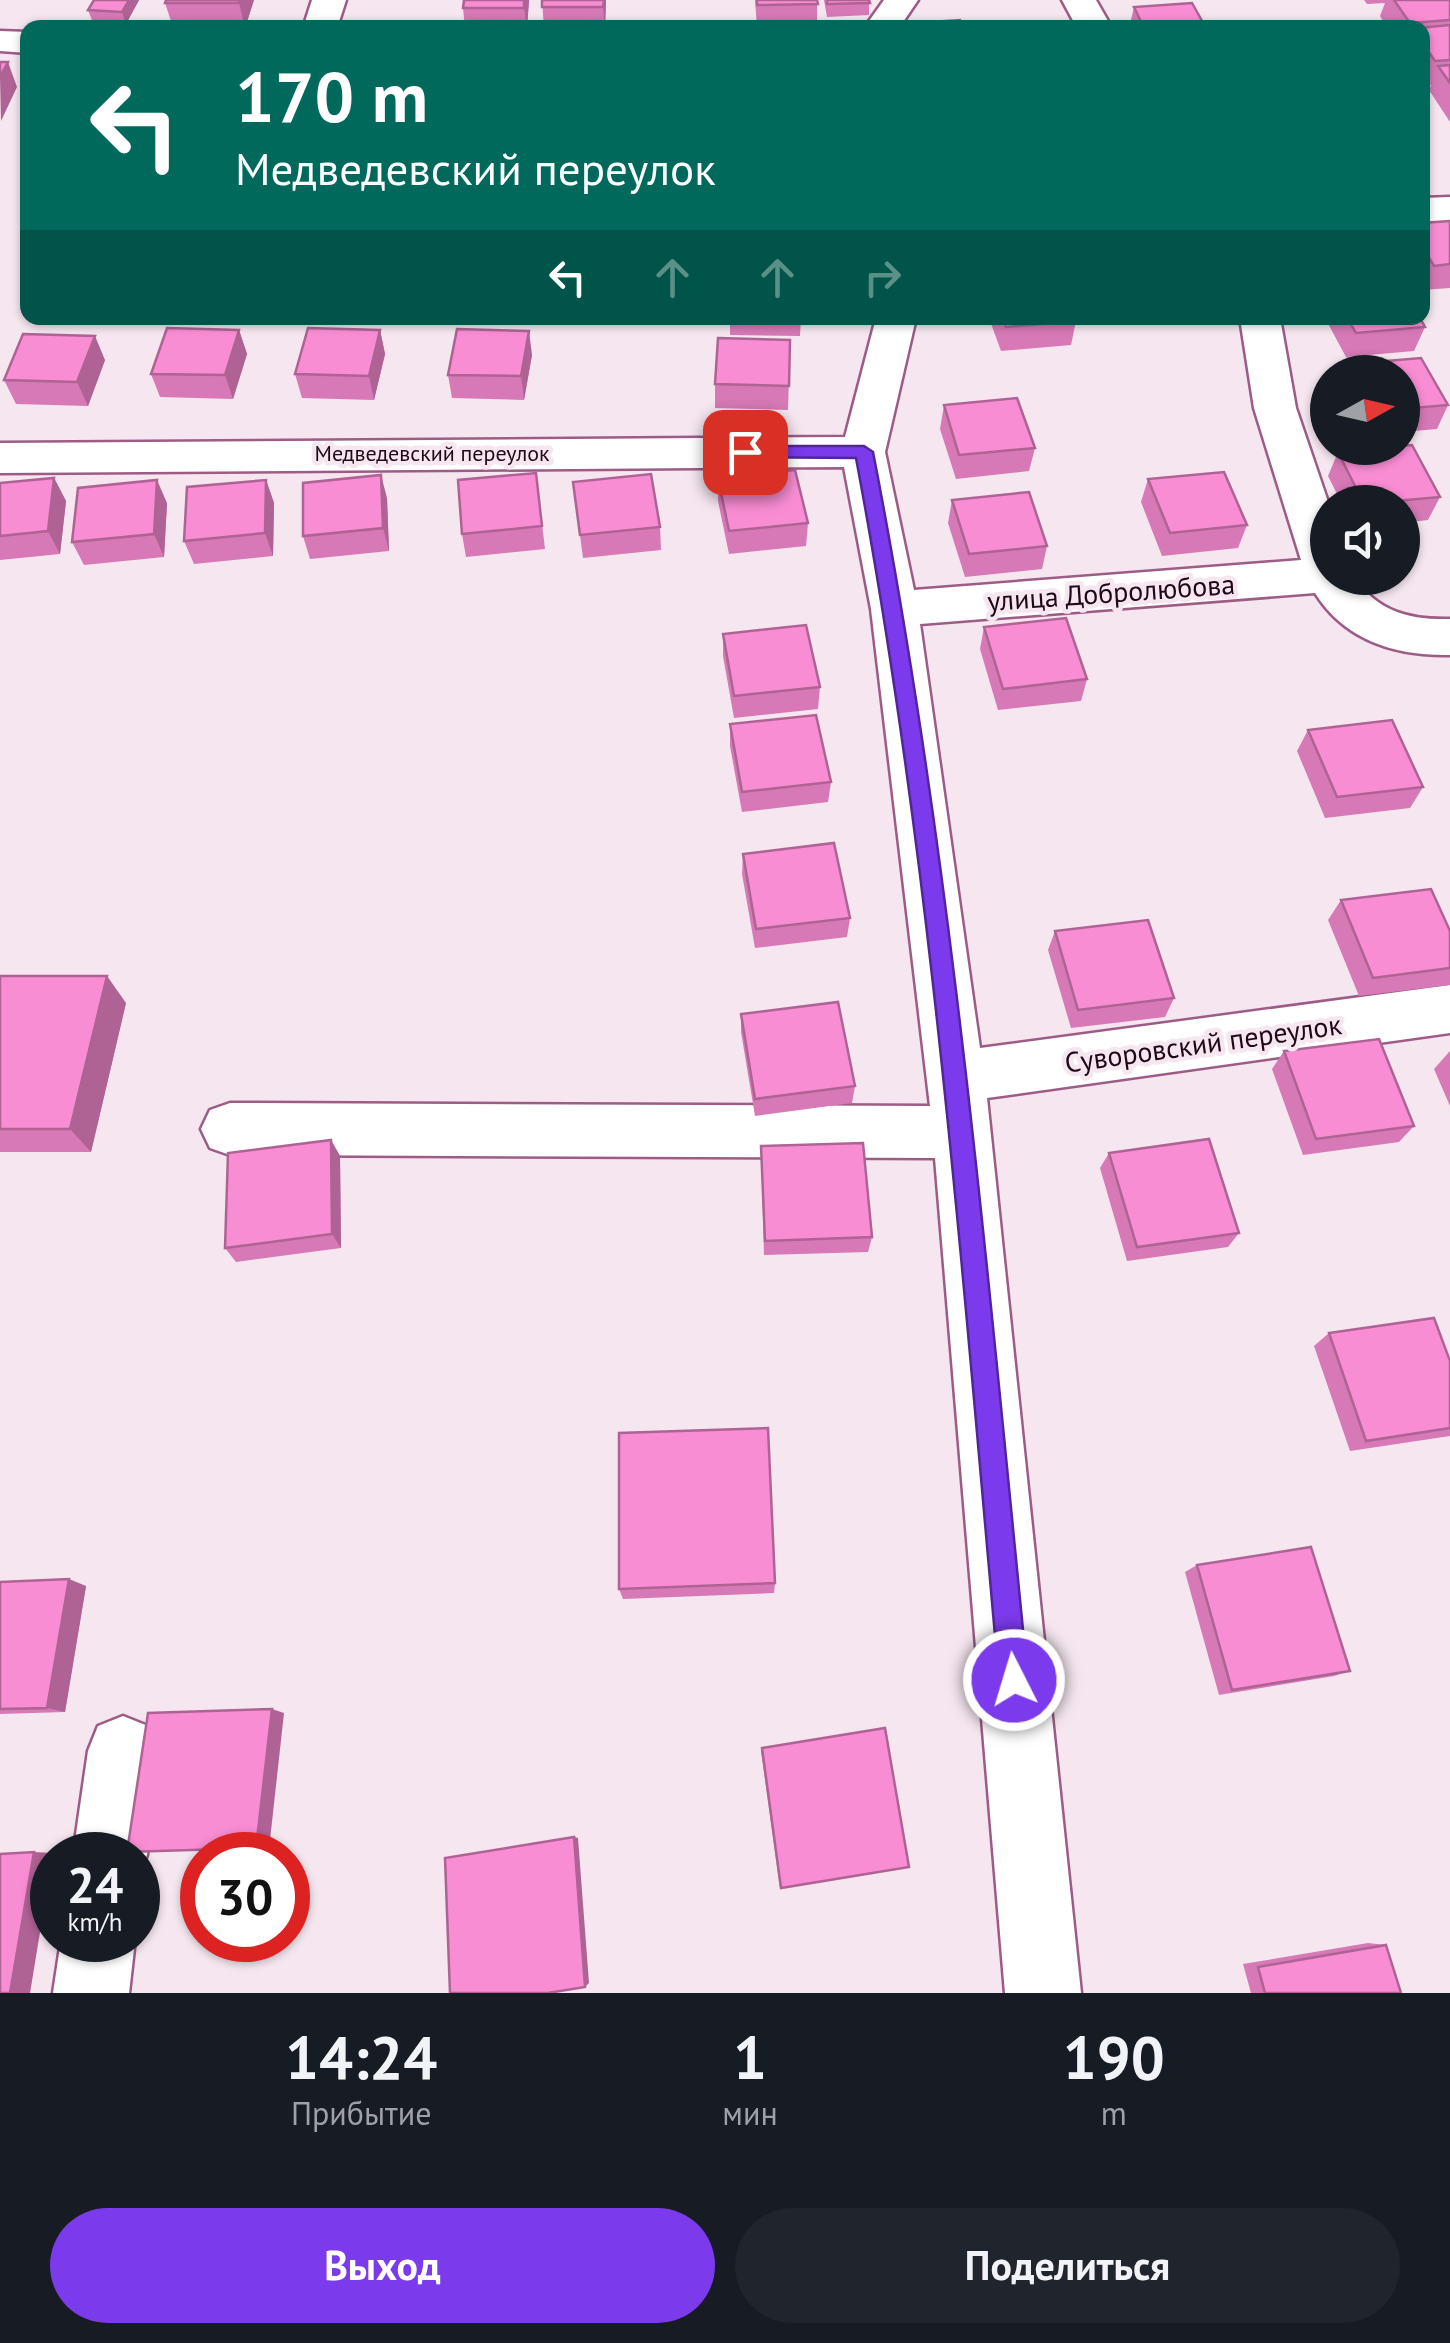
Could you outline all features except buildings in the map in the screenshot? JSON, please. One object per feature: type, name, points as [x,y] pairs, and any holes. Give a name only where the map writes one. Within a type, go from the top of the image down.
[{"type":"street","points":[[894,325],[864,452],[894,609],[959,1105],[1043,1993]]},
{"type":"street","points":[[1261,325],[1275,408],[1310,518]]},
{"type":"street","name":"Медведевский переулок","points":[[0,458],[864,452]]},
{"type":"street","name":"улица Добролюбова","points":[[894,609],[1310,576]]},
{"type":"street","points":[[1339,595],[1360,618],[1394,632],[1450,637]]},
{"type":"street","name":"Суворовский переулок","points":[[230,1129],[959,1105],[1450,1009]]},
{"type":"street","points":[[113,1832],[124,1751]]},
{"type":"street","points":[[92,1993],[96,1962]]},
{"type":"route","points":[[745,452],[864,452],[894,609],[956,1078],[1014,1680]]}]
